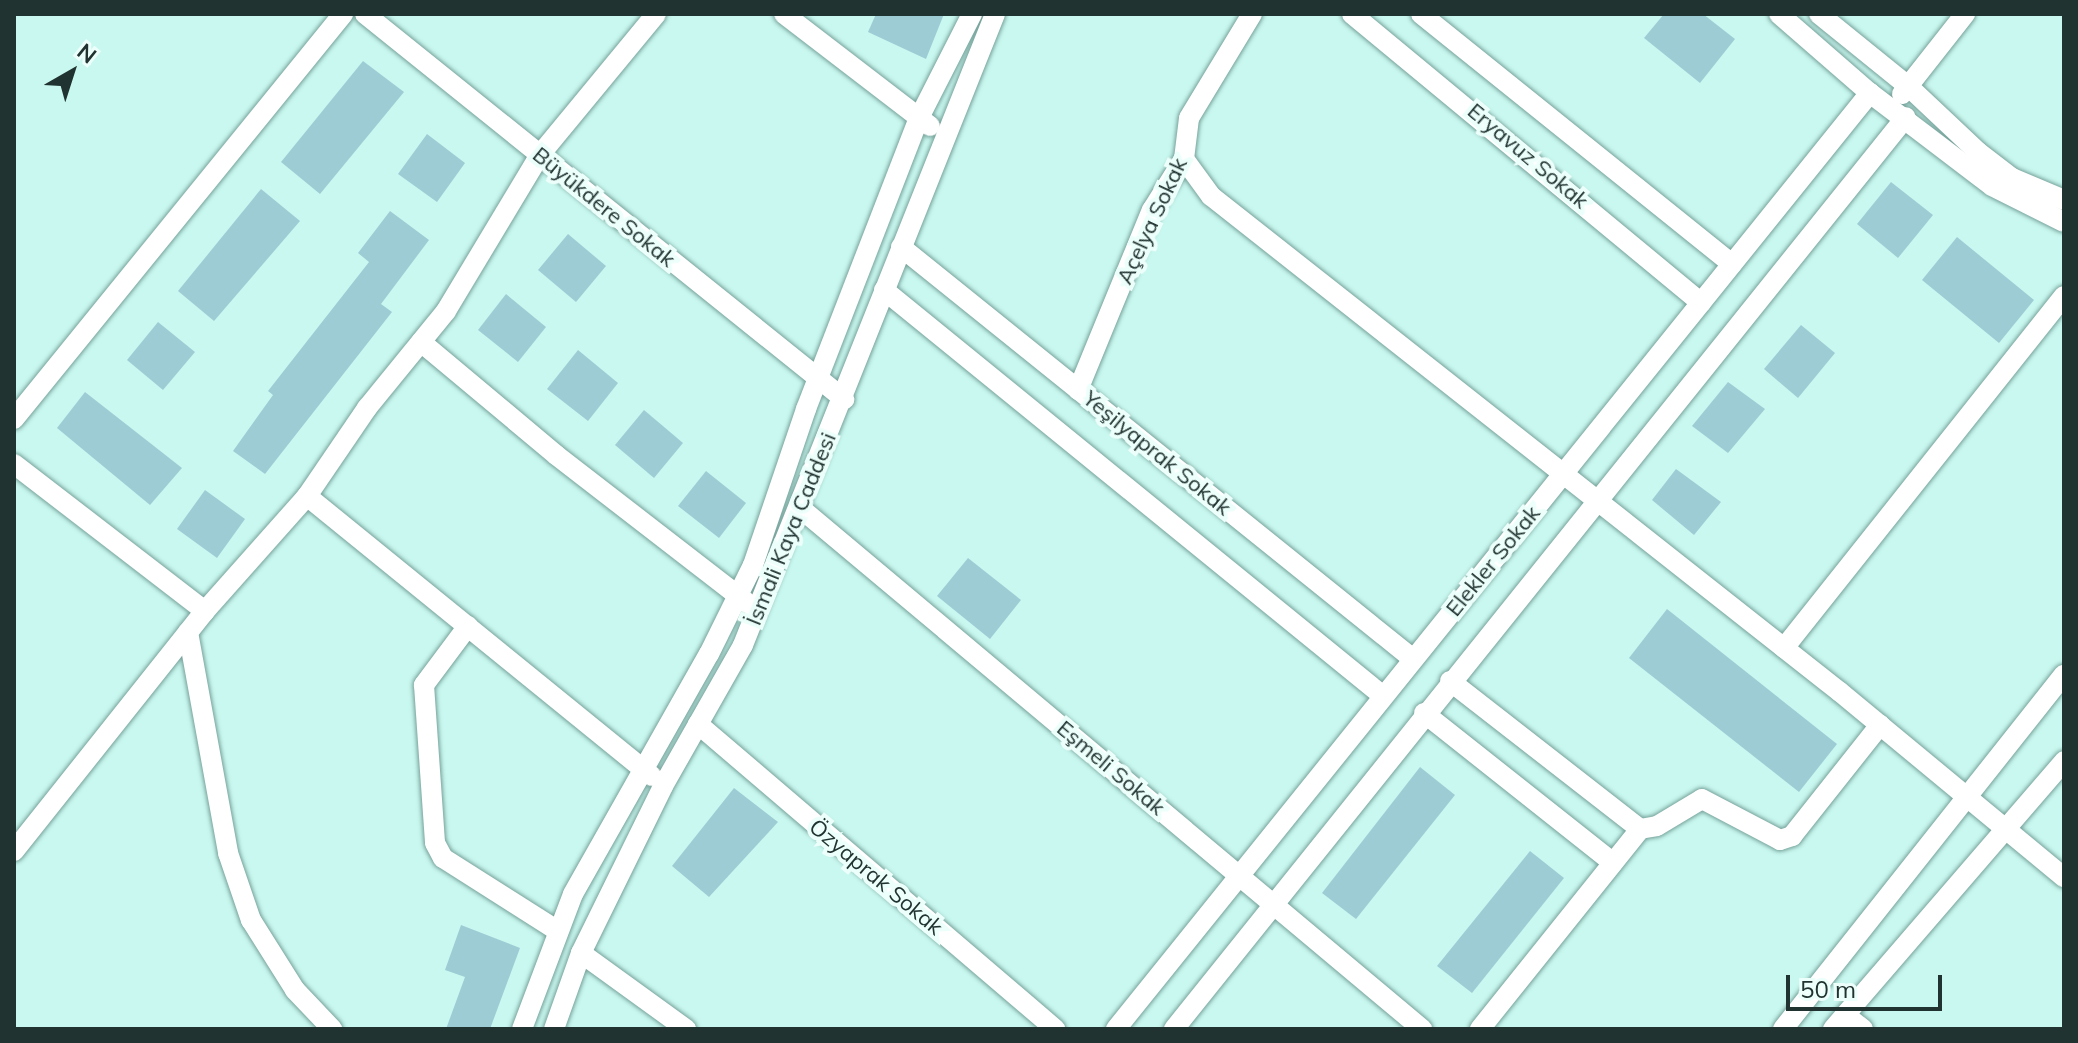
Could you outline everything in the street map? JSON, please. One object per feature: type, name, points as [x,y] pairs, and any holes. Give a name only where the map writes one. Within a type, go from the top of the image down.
[{"type":"street","points":[[14,419],[343,14]]},
{"type":"street","name":"Büyükdere Sokak","points":[[365,14],[844,399]]},
{"type":"street","points":[[14,851],[205,611],[307,496],[446,311],[539,156],[656,14]]},
{"type":"street","points":[[784,14],[943,136]]},
{"type":"street","points":[[522,1029],[573,894],[739,596],[777,504],[818,378],[919,118],[972,14]]},
{"type":"street","name":"İsmali Kaya Caddesi","points":[[554,1029],[581,953],[663,786],[757,610],[844,399],[943,136],[995,14]]},
{"type":"street","name":"Açelya Sokak","points":[[1078,390],[1152,210],[1184,159],[1189,118],[1252,14]]},
{"type":"street","name":"Eryavuz Sokak","points":[[1352,14],[1701,303]]},
{"type":"street","name":"Eryavuz Sokak","points":[[1421,14],[1732,264]]},
{"type":"street","points":[[1779,14],[1870,93],[1899,112],[1992,186],[2064,222]]},
{"type":"street","points":[[1819,14],[1908,86],[2012,178],[2064,200]]},
{"type":"street","name":"Elekler Sokak","points":[[1174,1029],[1424,713],[1599,502],[1899,112],[1908,86],[1965,14]]},
{"type":"street","name":"Elekler Sokak","points":[[1116,1029],[1870,93]]},
{"type":"street","points":[[1184,159],[1211,196],[1784,648],[2064,877]]},
{"type":"street","name":"Yeşilyaprak Sokak","points":[[901,247],[1413,659]]},
{"type":"street","name":"Yeşilyaprak Sokak","points":[[884,290],[1383,696]]},
{"type":"street","points":[[1784,648],[2064,296]]},
{"type":"street","points":[[421,342],[556,455],[757,610]]},
{"type":"street","points":[[14,464],[205,611]]},
{"type":"street","points":[[307,496],[663,786]]},
{"type":"street","name":"Eşmeli Sokak","points":[[799,507],[1422,1029]]},
{"type":"street","points":[[468,626],[424,685],[435,843],[443,858],[558,931]]},
{"type":"street","points":[[188,632],[228,853],[251,920],[295,990],[332,1029]]},
{"type":"street","points":[[1783,1029],[2064,675]]},
{"type":"street","points":[[1450,681],[1640,829]]},
{"type":"street","points":[[1424,713],[1613,863]]},
{"type":"street","name":"Özyaprak Sokak","points":[[698,724],[1055,1029]]},
{"type":"street","points":[[1480,1029],[1640,829],[1657,826],[1702,799],[1780,840],[1792,836],[1880,725]]},
{"type":"street","points":[[1863,1029],[1839,1022],[2064,761]]},
{"type":"street","points":[[581,953],[686,1029]]},
{"type":"building","points":[[876,14],[944,14],[926,59],[868,32]]},
{"type":"building","points":[[1664,14],[1703,14],[1735,39],[1700,83],[1644,38]]},
{"type":"building","points":[[363,61],[404,92],[320,194],[281,162]]},
{"type":"building","points":[[427,134],[465,163],[437,202],[398,174]]},
{"type":"building","points":[[1891,182],[1933,215],[1898,258],[1857,224]]},
{"type":"building","points":[[261,189],[300,221],[214,321],[178,291]]},
{"type":"building","points":[[390,211],[429,240],[381,304],[392,312],[265,474],[233,451],[273,395],[268,391],[369,262],[358,253]]},
{"type":"building","points":[[568,234],[606,266],[576,302],[538,270]]},
{"type":"building","points":[[1957,237],[2034,300],[1999,343],[1922,280]]},
{"type":"building","points":[[506,294],[546,327],[518,362],[478,330]]},
{"type":"building","points":[[158,322],[195,352],[163,390],[127,360]]},
{"type":"building","points":[[1801,325],[1835,353],[1798,398],[1764,369]]},
{"type":"building","points":[[578,350],[618,383],[588,421],[547,389]]},
{"type":"building","points":[[1728,382],[1765,409],[1728,453],[1692,426]]},
{"type":"building","points":[[85,392],[182,468],[150,505],[57,428]]},
{"type":"building","points":[[644,410],[683,443],[654,478],[615,445]]},
{"type":"building","points":[[1676,469],[1721,502],[1694,535],[1652,500]]},
{"type":"building","points":[[706,471],[746,503],[719,538],[678,506]]},
{"type":"building","points":[[205,490],[245,519],[217,558],[177,529]]},
{"type":"building","points":[[968,558],[1021,600],[990,639],[937,596]]},
{"type":"building","points":[[1667,609],[1837,744],[1799,792],[1629,658]]},
{"type":"building","points":[[1420,767],[1455,795],[1356,919],[1322,893]]},
{"type":"building","points":[[734,788],[778,822],[709,897],[672,866]]},
{"type":"building","points":[[1530,851],[1564,878],[1472,993],[1437,966]]},
{"type":"building","points":[[461,925],[520,948],[490,1029],[446,1029],[465,977],[445,970]]}]
